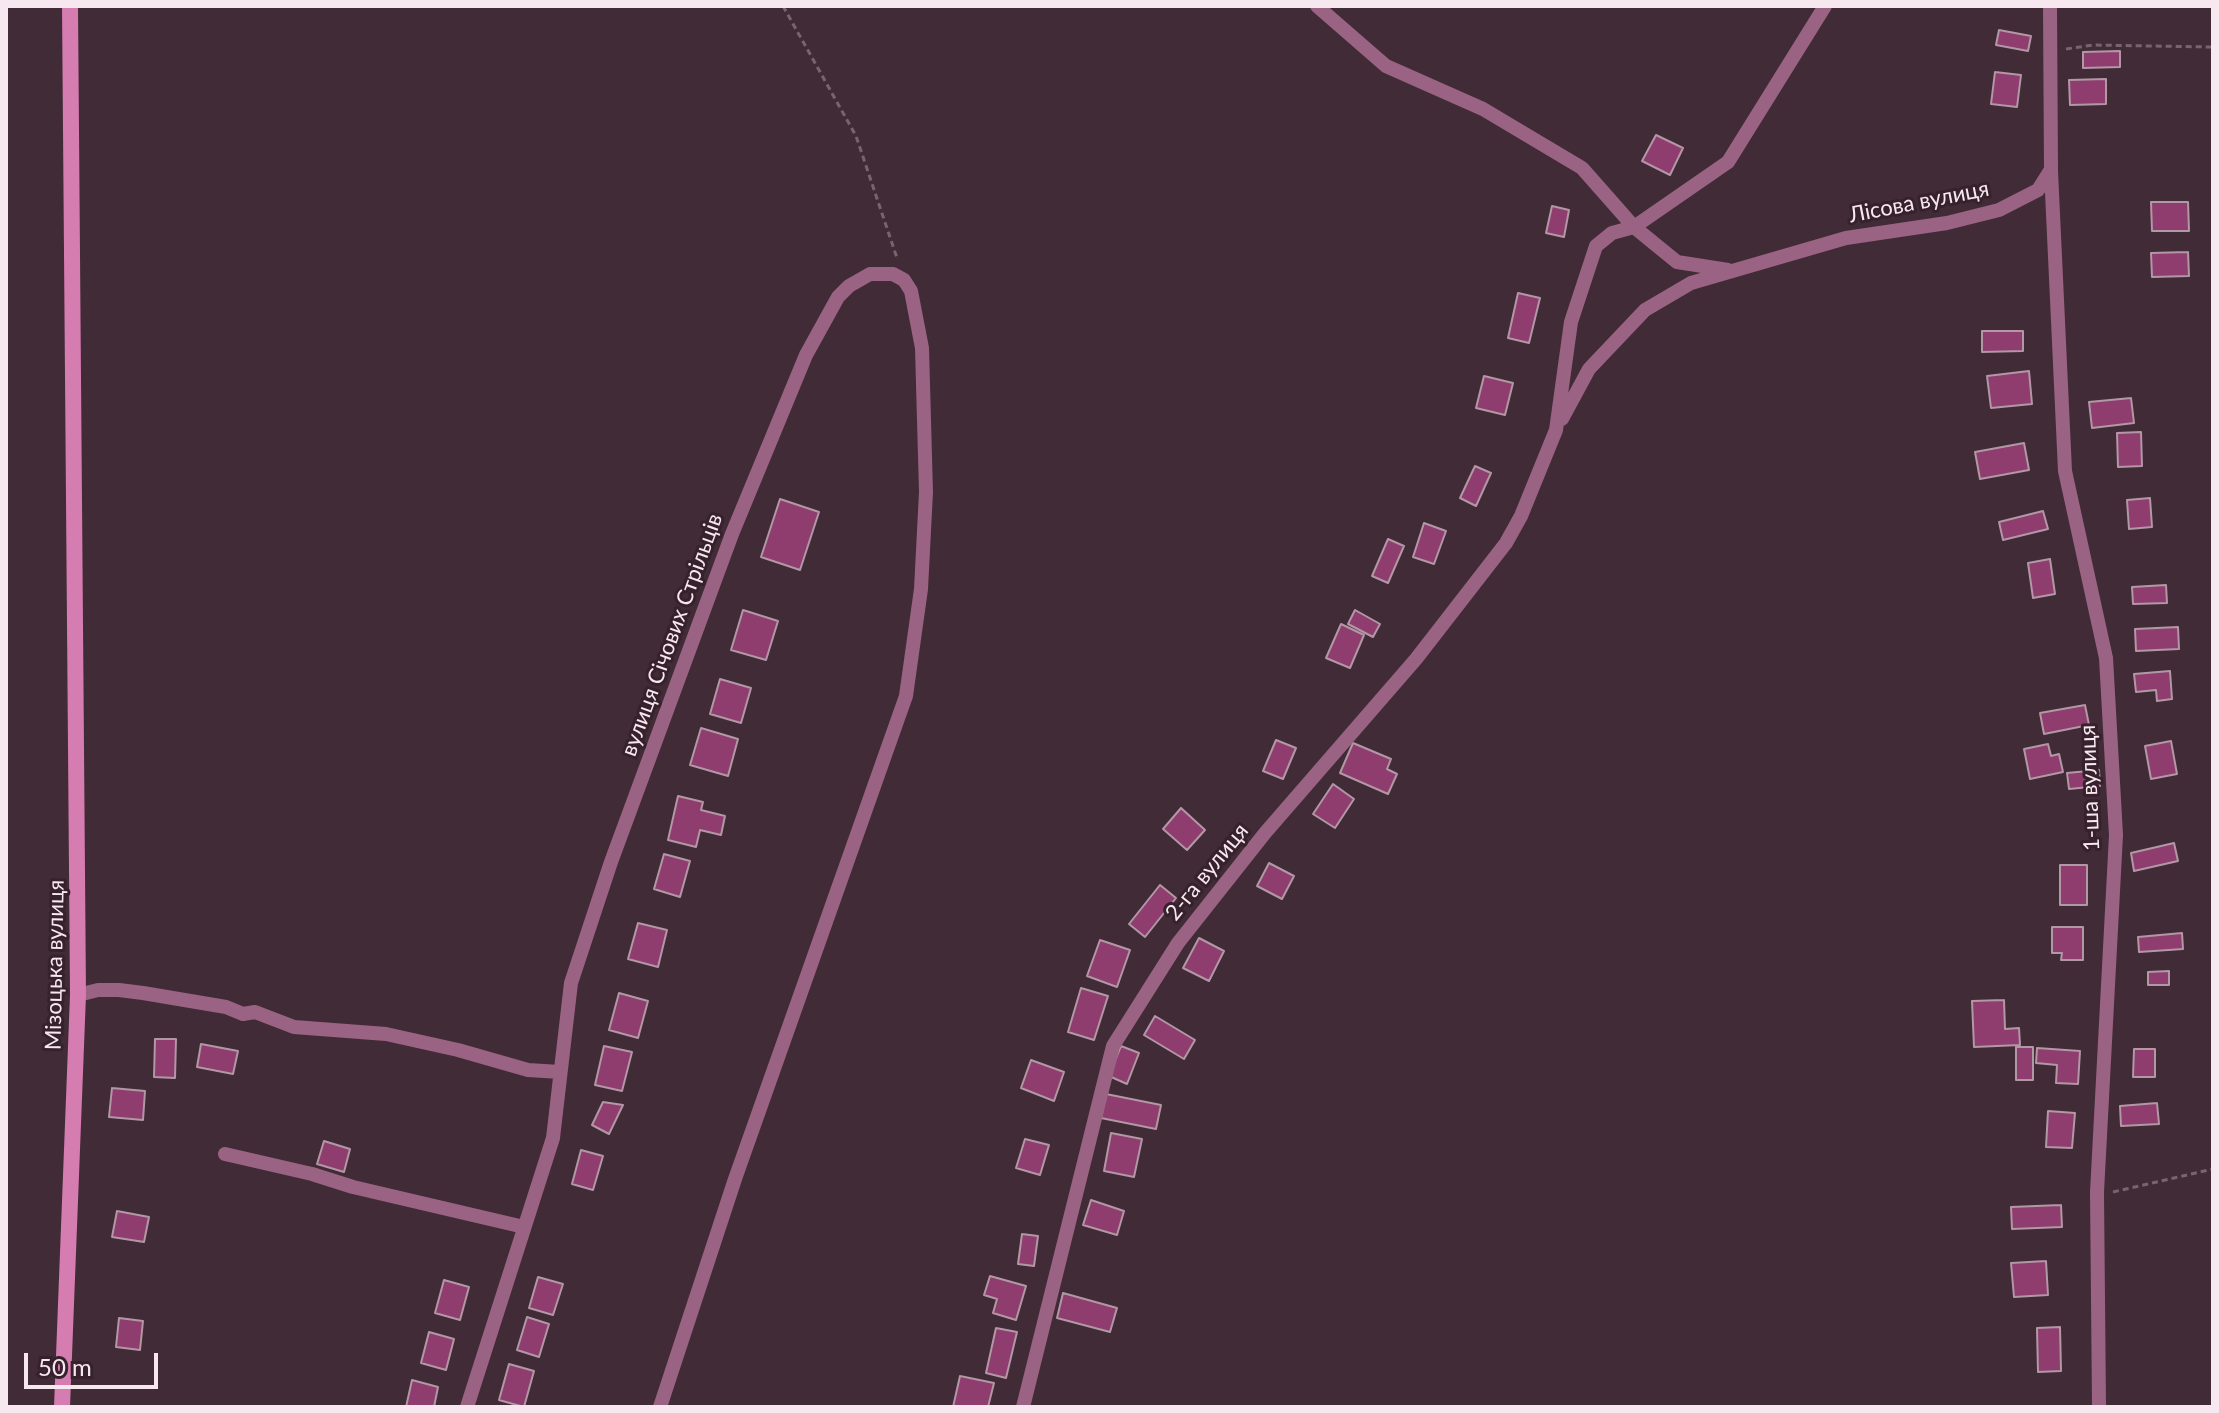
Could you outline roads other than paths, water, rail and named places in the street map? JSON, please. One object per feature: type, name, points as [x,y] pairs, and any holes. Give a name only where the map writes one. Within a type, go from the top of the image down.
[{"type":"main road","name":"Мізоцька вулиця","points":[[62,1407],[78,995],[70,6]]},
{"type":"street","name":"Лісова вулиця","points":[[1317,6],[1386,66],[1483,109],[1582,168],[1634,227],[1677,262],[1732,271],[1846,238],[1947,223],[1999,210],[2038,190],[2051,171]]},
{"type":"street","points":[[1634,227],[1728,162],[1825,6]]},
{"type":"street","points":[[2050,6],[2051,171]]},
{"type":"street","name":"1-ша вулиця","points":[[2051,171],[2065,471],[2106,658],[2116,835],[2097,1192],[2099,1407]]},
{"type":"street","name":"2-га вулиця","points":[[1556,430],[1571,322],[1596,246],[1612,233],[1634,227]]},
{"type":"street","name":"2-га вулиця","points":[[1023,1407],[1113,1046],[1187,931],[1265,833],[1416,659],[1506,543],[1521,516],[1556,430],[1589,369],[1645,310],[1691,283],[1732,271]]},
{"type":"street","name":"вулиця Січових Стрільців","points":[[467,1407],[553,1138],[571,983],[611,862],[743,504],[790,391],[821,325],[838,297],[849,286],[870,274],[893,274],[904,280],[911,291],[922,348],[926,492],[921,589],[906,696],[740,1165],[660,1407]]},
{"type":"street","points":[[78,995],[98,990],[131,991],[226,1007],[243,1014],[255,1012],[294,1027],[386,1034],[528,1070],[560,1072]]},
{"type":"street","points":[[225,1154],[524,1227]]}]
